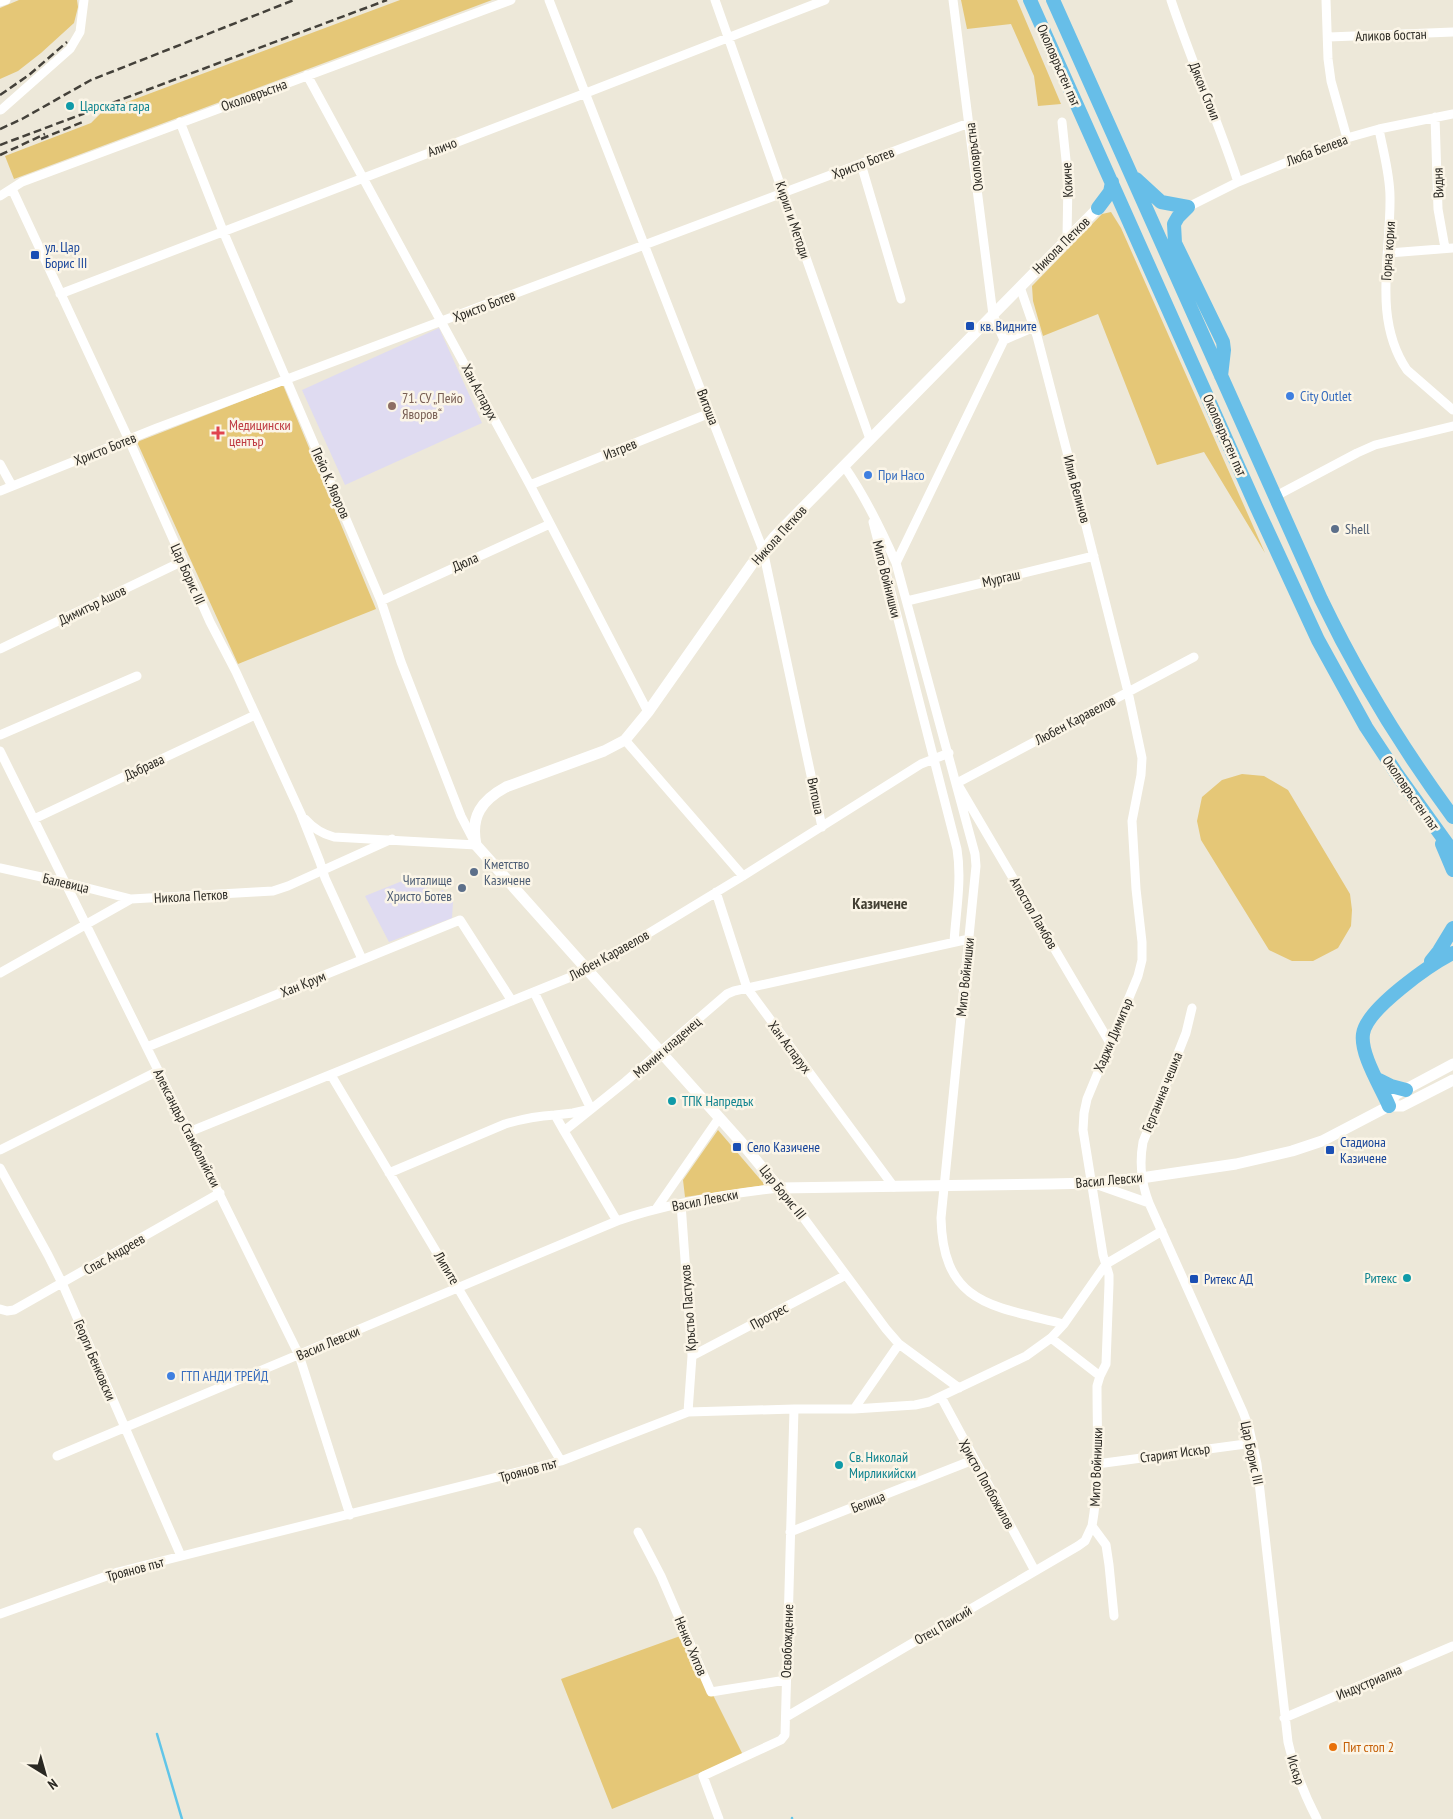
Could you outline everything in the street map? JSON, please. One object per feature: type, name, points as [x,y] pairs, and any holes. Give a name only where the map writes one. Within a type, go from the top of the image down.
[{"type":"highway","name":"Околовръстен път","points":[[1030,0],[1256,506],[1318,640],[1366,727],[1453,852]]},
{"type":"highway","name":"Околовръстен път","points":[[1053,0],[1320,599],[1355,666],[1409,756],[1453,817]]},
{"type":"highway","points":[[1130,173],[1161,202],[1188,207]]},
{"type":"highway","points":[[1098,208],[1110,192],[1112,182]]},
{"type":"highway","points":[[1098,208],[1113,207],[1126,212]]},
{"type":"highway","points":[[1188,207],[1174,224],[1175,244],[1223,342],[1221,377]]},
{"type":"highway","points":[[1437,831],[1453,870]]},
{"type":"highway","points":[[1424,970],[1439,951],[1453,928]]},
{"type":"highway","points":[[1389,1106],[1363,1044],[1366,1024],[1386,1002],[1424,970],[1453,953]]},
{"type":"highway","points":[[1377,1079],[1391,1086],[1406,1090]]},
{"type":"street","points":[[0,2],[6,0]]},
{"type":"street","points":[[1,110],[70,49],[80,32],[84,0]]},
{"type":"street","name":"Околовръстна","points":[[0,196],[22,182],[511,0]]},
{"type":"street","name":"Витоша","points":[[549,0],[763,550],[822,827]]},
{"type":"street","name":"Кирил и Методи","points":[[715,0],[870,439]]},
{"type":"street","name":"Аличо","points":[[60,294],[825,0]]},
{"type":"street","name":"Околовръстна","points":[[952,0],[970,123],[993,315]]},
{"type":"street","name":"Дякон Стоил","points":[[1170,0],[1222,134],[1238,182]]},
{"type":"street","points":[[1326,0],[1329,37],[1328,59],[1331,81],[1347,138]]},
{"type":"street","name":"Аликов бостан","points":[[1329,37],[1453,32]]},
{"type":"street","name":"Хан Аспарух","points":[[307,75],[530,486],[648,712]]},
{"type":"street","name":"Люба Белева","points":[[1188,207],[1238,182],[1347,138],[1379,129],[1453,114]]},
{"type":"street","name":"Видня","points":[[1436,117],[1438,209],[1449,248]]},
{"type":"street","name":"Пейо К. Яворов","points":[[180,122],[223,231],[381,601],[401,662],[461,816],[476,845]]},
{"type":"street","name":"Кокиче","points":[[1062,122],[1068,179],[1067,238]]},
{"type":"street","name":"Христо Ботев","points":[[0,491],[286,379],[970,123]]},
{"type":"street","name":"Горна кория","points":[[1379,129],[1390,194],[1385,292],[1389,326],[1402,362],[1407,370],[1453,410]]},
{"type":"street","points":[[861,164],[901,299]]},
{"type":"street","name":"Цар Борис III","points":[[12,189],[129,440],[210,622],[236,672],[301,814],[322,871],[362,960]]},
{"type":"street","name":"Никола Петков","points":[[476,845],[474,836],[475,819],[484,804],[498,792],[506,787],[604,751],[625,740],[648,712],[763,550],[1098,208]]},
{"type":"street","points":[[1388,254],[1449,248]]},
{"type":"street","name":"Илия Велинов","points":[[1020,287],[1034,327],[1128,692]]},
{"type":"street","points":[[993,315],[1004,340],[1034,327]]},
{"type":"street","name":"Мито Войнишки","points":[[896,563],[1004,340]]},
{"type":"street","name":"Изгрев","points":[[530,486],[710,413]]},
{"type":"street","points":[[1274,497],[1317,476],[1357,453],[1375,446],[1453,426]]},
{"type":"street","points":[[0,464],[12,486]]},
{"type":"street","name":"Мито Войнишки","points":[[844,466],[860,489],[896,563],[975,854],[976,866],[941,1218],[945,1256],[961,1284],[973,1295],[987,1303],[1064,1324]]},
{"type":"street","name":"Мито Войнишки","points":[[870,510],[960,865],[954,942]]},
{"type":"street","name":"Дюла","points":[[381,601],[550,524]]},
{"type":"street","name":"Мургаш","points":[[907,601],[1094,556]]},
{"type":"street","name":"Димитър Ашов","points":[[0,649],[183,561]]},
{"type":"street","name":"Любен Каравелов","points":[[957,783],[1194,657]]},
{"type":"street","points":[[0,734],[137,676]]},
{"type":"street","name":"Хаджи Димитър","points":[[1100,1376],[1106,1364],[1109,1284],[1083,1130],[1084,1114],[1092,1086],[1138,976],[1142,960],[1132,821],[1142,775],[1142,758],[1128,692]]},
{"type":"street","name":"Дъбрава","points":[[34,819],[255,715]]},
{"type":"street","points":[[625,740],[742,876]]},
{"type":"street","name":"Александър Стамболийски","points":[[0,751],[299,1355],[350,1515]]},
{"type":"street","name":"Любен Каравелов","points":[[189,1132],[588,970],[921,764],[949,753]]},
{"type":"street","name":"Апостол Ламбов","points":[[957,783],[1110,1043]]},
{"type":"street","points":[[301,814],[310,824],[324,834],[344,838],[476,845]]},
{"type":"street","name":"Никола Петков","points":[[0,973],[131,899],[188,897],[273,890],[392,840]]},
{"type":"street","name":"Цар Борис III","points":[[476,845],[779,1188],[886,1329],[900,1344],[959,1388]]},
{"type":"street","name":"Балевица","points":[[0,868],[131,899]]},
{"type":"street","name":"Хан Аспарух","points":[[716,892],[747,988],[894,1187]]},
{"type":"street","name":"Хан Крум","points":[[147,1047],[460,920],[512,1001]]},
{"type":"street","name":"Момин кладенец","points":[[564,1131],[734,990],[969,939]]},
{"type":"street","points":[[388,1173],[505,1124],[533,1116],[573,1113],[591,1109],[534,992]]},
{"type":"street","name":"Герганина чешма","points":[[1141,1178],[1140,1158],[1143,1142],[1186,1033],[1192,1008]]},
{"type":"street","name":"Васил Левски","points":[[1389,1106],[1395,1095],[1453,1064]]},
{"type":"street","points":[[0,1150],[158,1071]]},
{"type":"street","name":"Липите","points":[[331,1075],[561,1461]]},
{"type":"street","name":"Васил Левски","points":[[57,1456],[617,1221],[656,1209],[779,1188],[944,1187],[1092,1183],[1236,1164],[1322,1141],[1389,1106],[1402,1106],[1453,1080]]},
{"type":"street","points":[[555,1115],[617,1221]]},
{"type":"street","points":[[656,1209],[719,1118]]},
{"type":"street","name":"Георги Бенковски","points":[[0,1168],[62,1283],[124,1429],[181,1556]]},
{"type":"street","name":"Цар Борис III","points":[[1141,1178],[1149,1203],[1243,1412],[1253,1443],[1259,1482],[1284,1718]]},
{"type":"street","points":[[1092,1183],[1149,1203]]},
{"type":"street","name":"Спас Андреев","points":[[4,1310],[14,1310],[220,1194]]},
{"type":"street","name":"Кръстьо Пастухов","points":[[681,1204],[692,1356],[688,1412]]},
{"type":"street","points":[[959,1388],[1026,1356],[1051,1338],[1064,1324],[1106,1264],[1162,1231]]},
{"type":"street","name":"Прогрес","points":[[692,1356],[846,1275]]},
{"type":"street","points":[[1051,1338],[1100,1376]]},
{"type":"street","points":[[854,1408],[900,1344]]},
{"type":"street","name":"Мито Войнишки","points":[[1100,1376],[1097,1386],[1096,1506],[1092,1526],[1106,1545],[1114,1616]]},
{"type":"street","name":"Троянов път","points":[[0,1614],[96,1579],[561,1461],[688,1412],[915,1405],[941,1397],[959,1388]]},
{"type":"street","name":"Христо Попбожилов","points":[[941,1397],[973,1460],[1035,1571]]},
{"type":"street","name":"Освобождение","points":[[719,1819],[702,1776],[784,1738],[794,1408]]},
{"type":"street","name":"Старият Искър","points":[[1097,1464],[1253,1443]]},
{"type":"street","name":"Белица","points":[[790,1532],[973,1460]]},
{"type":"street","name":"Отец Паисий","points":[[786,1717],[1085,1541],[1092,1526]]},
{"type":"street","name":"Ненко Хитов","points":[[638,1532],[661,1576],[711,1692],[786,1680]]},
{"type":"street","name":"Индустриална","points":[[1284,1718],[1453,1646]]},
{"type":"street","name":"Искър","points":[[1284,1718],[1293,1764],[1317,1819]]},
{"type":"shaded area","points":[[19,0],[77,0],[78,7],[74,23],[18,71],[0,79],[0,8]]},
{"type":"shaded area","points":[[400,0],[492,0],[14,179],[5,156],[91,123],[103,111]]},
{"type":"shaded area","points":[[961,0],[1017,0],[1061,104],[1038,106],[1034,76],[1011,24],[967,29]]},
{"type":"shaded area","points":[[1111,212],[1121,228],[1265,553],[1204,452],[1157,465],[1098,314],[1043,336],[1033,301],[1032,286],[1102,214]]},
{"type":"shaded area","name":"71. СУ „Пейо Яворов“","points":[[439,328],[482,423],[345,485],[302,390]]},
{"type":"shaded area","points":[[283,385],[376,609],[238,664],[137,442]]},
{"type":"shaded area","points":[[1242,774],[1264,776],[1288,790],[1350,894],[1351,926],[1338,948],[1313,961],[1292,961],[1269,950],[1201,840],[1197,821],[1202,797],[1222,780]]},
{"type":"shaded area","points":[[417,875],[432,895],[443,890],[453,902],[452,918],[389,942],[365,896]]},
{"type":"shaded area","points":[[718,1130],[765,1185],[685,1197],[683,1180]]},
{"type":"shaded area","points":[[683,1635],[743,1755],[612,1809],[561,1679]]},
{"type":"waterway","points":[[157,1734],[182,1819]]},
{"type":"railway","points":[[0,129],[22,119],[91,80],[294,0]]},
{"type":"railway","points":[[0,145],[387,0]]},
{"type":"railway","points":[[0,95],[29,75],[67,42]]},
{"type":"railway","points":[[41,139],[85,121]]},
{"type":"railway","points":[[0,155],[45,134]]},
{"type":"place","name":"Царската гара","points":[[70,106]]},
{"type":"place","name":"ул. Цар Борис ІІІ","points":[[35,255]]},
{"type":"place","name":"кв. Видните","points":[[970,326]]},
{"type":"place","name":"City Outlet","points":[[1290,396]]},
{"type":"place","name":"71. СУ „Пейо Яворов“","points":[[392,406]]},
{"type":"place","name":"Медицински център","points":[[218,433]]},
{"type":"place","name":"При Насо","points":[[868,475]]},
{"type":"place","name":"Shell","points":[[1335,529]]},
{"type":"place","name":"Кметство Казичене","points":[[474,872]]},
{"type":"place","name":"Читалище Христо Ботев","points":[[462,888]]},
{"type":"place","name":"ТПК Напредък","points":[[672,1101]]},
{"type":"place","name":"Село Казичене","points":[[737,1147]]},
{"type":"place","name":"Стадиона Казичене","points":[[1330,1150]]},
{"type":"place","name":"Ритекс","points":[[1407,1278]]},
{"type":"place","name":"Ритекс АД","points":[[1194,1279]]},
{"type":"place","name":"ГТП АНДИ ТРЕЙД","points":[[171,1376]]},
{"type":"place","name":"Св. Николай Мирликийски","points":[[839,1465]]},
{"type":"place","name":"Пит стоп 2","points":[[1333,1747]]},
{"type":"district","name":"Казичене","points":[[880,903]]}]
